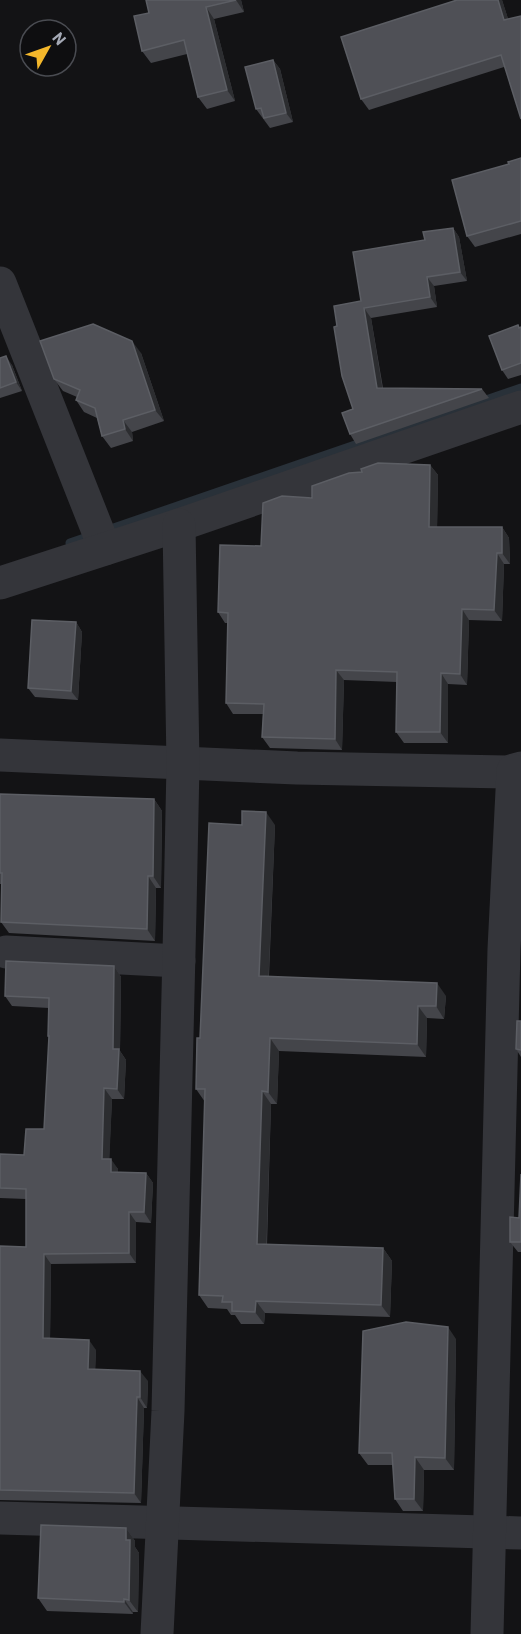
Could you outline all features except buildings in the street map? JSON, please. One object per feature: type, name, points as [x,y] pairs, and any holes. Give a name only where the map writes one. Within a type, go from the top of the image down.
[{"type":"street","points":[[0,283],[105,549]]},
{"type":"street","points":[[0,584],[521,407]]},
{"type":"street","points":[[157,1634],[168,1411],[183,764],[179,525]]},
{"type":"street","points":[[0,755],[297,768],[517,770],[512,949],[505,1533],[487,1634]]},
{"type":"street","points":[[6,952],[179,961]]},
{"type":"street","points":[[0,1518],[505,1533]]},
{"type":"waterway","points":[[70,543],[521,388]]}]
